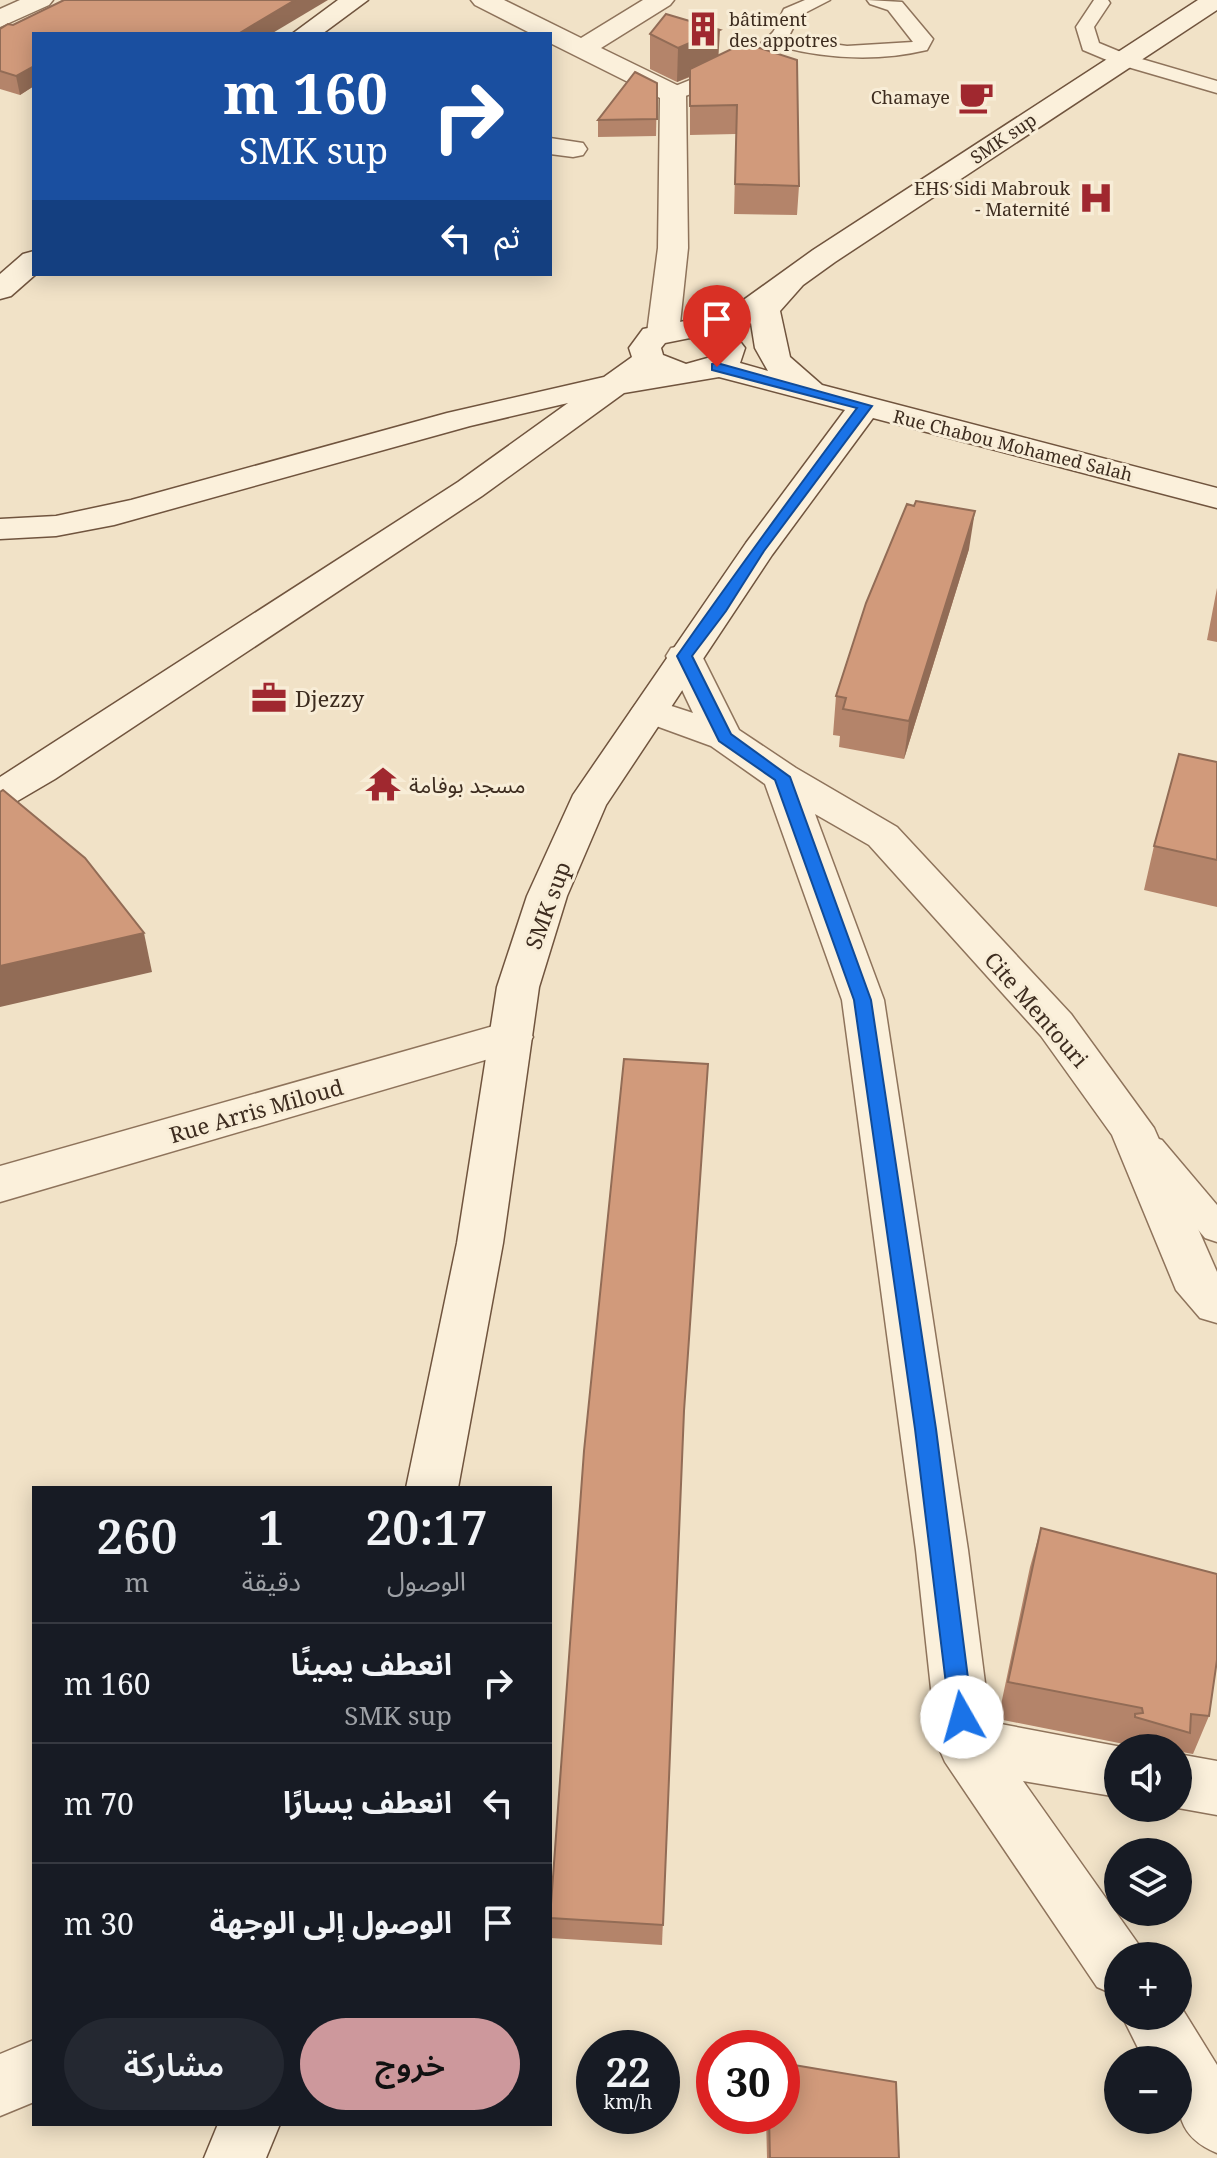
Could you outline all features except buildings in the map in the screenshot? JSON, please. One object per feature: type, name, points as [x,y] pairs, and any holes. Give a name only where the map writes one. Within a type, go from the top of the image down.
[{"type":"main road","points":[[0,19],[40,0]]},
{"type":"main road","points":[[308,32],[355,0]]},
{"type":"main road","points":[[484,0],[584,47],[673,94],[673,248],[656,346],[667,371],[709,359]]},
{"type":"main road","points":[[584,47],[661,0]]},
{"type":"main road","name":"SMK sup","points":[[709,359],[797,275],[1215,0]]},
{"type":"main road","points":[[0,290],[32,262]]},
{"type":"main road","points":[[797,275],[765,310],[768,351],[788,374],[811,391]]},
{"type":"main road","points":[[0,794],[470,489],[614,384],[656,346],[690,329],[709,359]]},
{"type":"main road","points":[[0,529],[66,523],[145,506],[457,422],[709,359]]},
{"type":"main road","name":"Rue Chabou Mohamed Salah","points":[[709,359],[865,406],[1217,498]]},
{"type":"main road","name":"SMK sup","points":[[432,1486],[480,1243],[518,987],[547,896],[587,804],[758,550],[865,406]]},
{"type":"main road","name":"Cite Mentouri","points":[[684,656],[724,737]]},
{"type":"main road","name":"Cite Mentouri","points":[[650,711],[724,737],[782,777],[883,836],[1056,1025],[1132,1128],[1193,1277],[1217,1304]]},
{"type":"main road","points":[[782,777],[863,1000],[929,1459],[965,1744],[1104,1946]]},
{"type":"main road","name":"Rue Arris Miloud","points":[[0,1184],[511,1037]]},
{"type":"main road","points":[[965,1744],[1104,1769]]},
{"type":"main road","points":[[1192,1784],[1217,1788]]},
{"type":"main road","points":[[1161,2030],[1217,2122]]},
{"type":"main road","points":[[0,2085],[32,2072]]},
{"type":"main road","points":[[235,2158],[248,2126]]},
{"type":"lane","points":[[673,94],[738,65],[775,40],[784,31],[791,13],[821,0]]},
{"type":"lane","points":[[775,40],[812,50],[850,53],[899,51],[920,46],[924,39],[895,6],[876,0]]},
{"type":"lane","points":[[1101,3],[1085,27],[1085,37],[1090,46],[1121,59],[1217,87]]},
{"type":"lane","points":[[1132,1128],[1217,1229]]},
{"type":"place","name":"bâtiment des appotres","points":[[703,29]]},
{"type":"place","name":"Chamaye","points":[[976,97]]},
{"type":"place","name":"EHS Sidi Mabrouk - Maternité","points":[[1096,198]]},
{"type":"place","name":"Djezzy","points":[[269,698]]},
{"type":"place","name":"مسجد بوفامة","points":[[383,784]]},
{"type":"route","points":[[717,367],[865,406],[684,656],[724,737],[782,777],[863,1000],[942,1550],[962,1717]]}]
